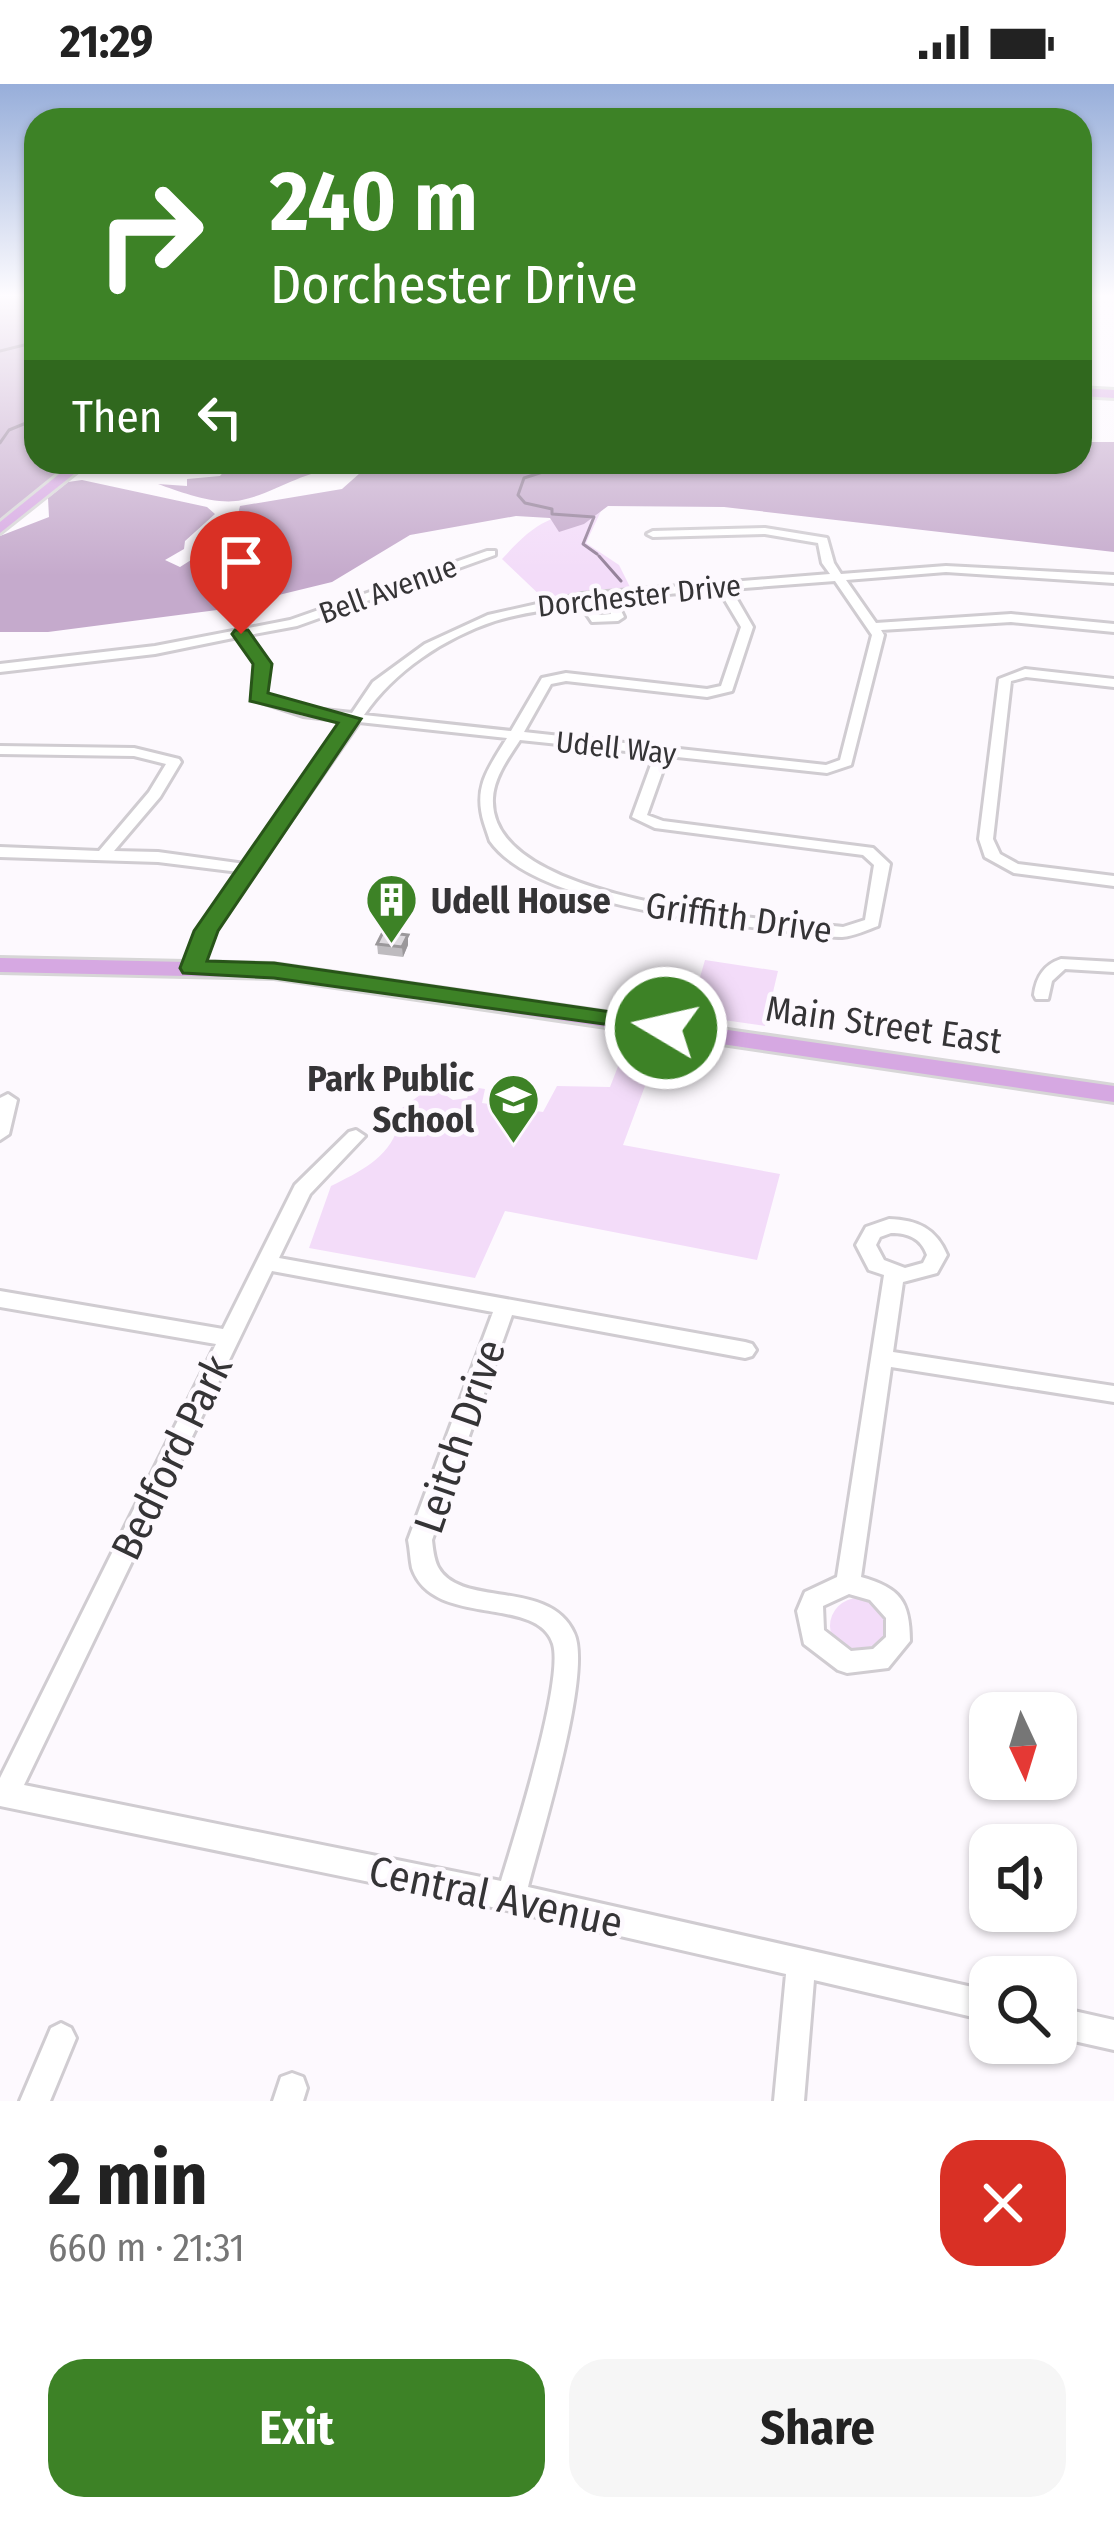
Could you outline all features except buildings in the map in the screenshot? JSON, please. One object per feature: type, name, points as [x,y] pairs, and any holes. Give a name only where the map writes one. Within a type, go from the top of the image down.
[{"type":"main road","points":[[0,529],[67,474]]},
{"type":"main road","name":"Main Street East","points":[[0,965],[274,970],[1114,1094]]},
{"type":"street","points":[[653,534],[765,531],[824,540],[837,576],[875,627],[1011,618],[1114,628]]},
{"type":"street","name":"Bell Avenue","points":[[0,668],[241,634],[322,615],[491,553]]},
{"type":"street","name":"Dorchester Drive","points":[[192,968],[206,931],[351,719],[378,685],[452,634],[516,610],[608,595],[986,568],[1114,579]]},
{"type":"street","points":[[514,737],[543,684],[552,679],[724,690],[747,627],[723,586]]},
{"type":"street","points":[[582,598],[596,619],[611,621],[618,617],[608,595]]},
{"type":"street","name":"Udell Way","points":[[241,634],[262,664],[257,696],[302,712],[662,754],[838,768],[846,762],[864,700],[877,646],[875,627]]},
{"type":"street","points":[[1114,683],[1025,673],[1005,680],[986,839],[993,856],[1014,868],[1114,881]]},
{"type":"street","name":"Griffith Drive","points":[[514,737],[489,786],[485,813],[506,852],[537,874],[613,899],[704,914],[844,932],[872,922],[882,864],[868,851],[660,825],[640,817],[662,754]]},
{"type":"street","points":[[0,750],[134,752],[174,762],[103,855]]},
{"type":"street","points":[[0,852],[103,855],[248,869]]},
{"type":"street","points":[[1042,995],[1044,979],[1061,964],[1114,967]]},
{"type":"street","points":[[0,1134],[8,1100]]},
{"type":"street","name":"Bedford Park","points":[[3,1794],[302,1190],[356,1136]]},
{"type":"street","points":[[268,1263],[745,1350]]},
{"type":"street","points":[[848,1583],[894,1274]]},
{"type":"street","points":[[0,1299],[229,1338]]},
{"type":"street","name":"Leitch Drive","points":[[505,1306],[420,1540],[419,1559],[423,1572],[440,1588],[543,1616],[563,1634],[564,1686],[511,1897]]},
{"type":"street","points":[[881,1358],[1114,1394]]},
{"type":"street","name":"Central Avenue","points":[[3,1794],[511,1897],[969,2001]]},
{"type":"street","points":[[789,2101],[801,1963]]},
{"type":"street","points":[[1077,2027],[1114,2035]]},
{"type":"street","points":[[35,2101],[61,2038]]},
{"type":"shaded area","points":[[0,388],[24,388],[24,474],[60,474],[0,524]]},
{"type":"shaded area","points":[[1092,442],[1114,442],[1114,552],[724,507],[608,506],[584,524],[559,532],[550,518],[516,516],[410,535],[332,582],[217,610],[48,632],[0,632],[0,536],[49,517],[48,498],[68,482],[82,480],[207,507],[215,514],[185,541],[184,549],[165,560],[180,567],[221,541],[250,538],[260,530],[260,523],[238,514],[240,506],[342,489],[359,474],[1092,474]]},
{"type":"shaded area","points":[[311,474],[242,500],[199,497],[158,484],[187,486],[187,479]]},
{"type":"shaded area","points":[[601,511],[586,543],[619,565],[631,589],[545,600],[502,559],[544,523],[568,514]]},
{"type":"shaded area","points":[[705,960],[778,971],[765,1026],[689,1015]]},
{"type":"shaded area","name":"Park Public School","points":[[629,1038],[661,1043],[623,1145],[780,1174],[757,1260],[505,1211],[475,1278],[309,1248],[331,1186],[380,1156],[398,1127],[390,1117],[439,1081],[447,1082],[444,1094],[453,1100],[467,1098],[472,1087],[485,1089],[482,1103],[543,1112],[557,1086],[610,1087]]},
{"type":"shaded area","points":[[858,1598],[878,1606],[886,1626],[878,1646],[858,1654],[838,1646],[830,1626],[838,1606]]},
{"type":"waterway","points":[[0,443],[9,430],[24,424]]},
{"type":"waterway","points":[[536,474],[524,478],[518,495],[525,503],[552,509],[552,514],[594,517],[583,544],[597,554]]},
{"type":"waterway","points":[[599,556],[621,581]]},
{"type":"place","name":"Udell House","points":[[392,946]]},
{"type":"place","name":"Park Public School","points":[[513,1145]]},
{"type":"route","points":[[241,634],[262,664],[254,691],[257,696],[302,712],[351,719],[206,931],[192,968],[274,970],[666,1028]]}]
